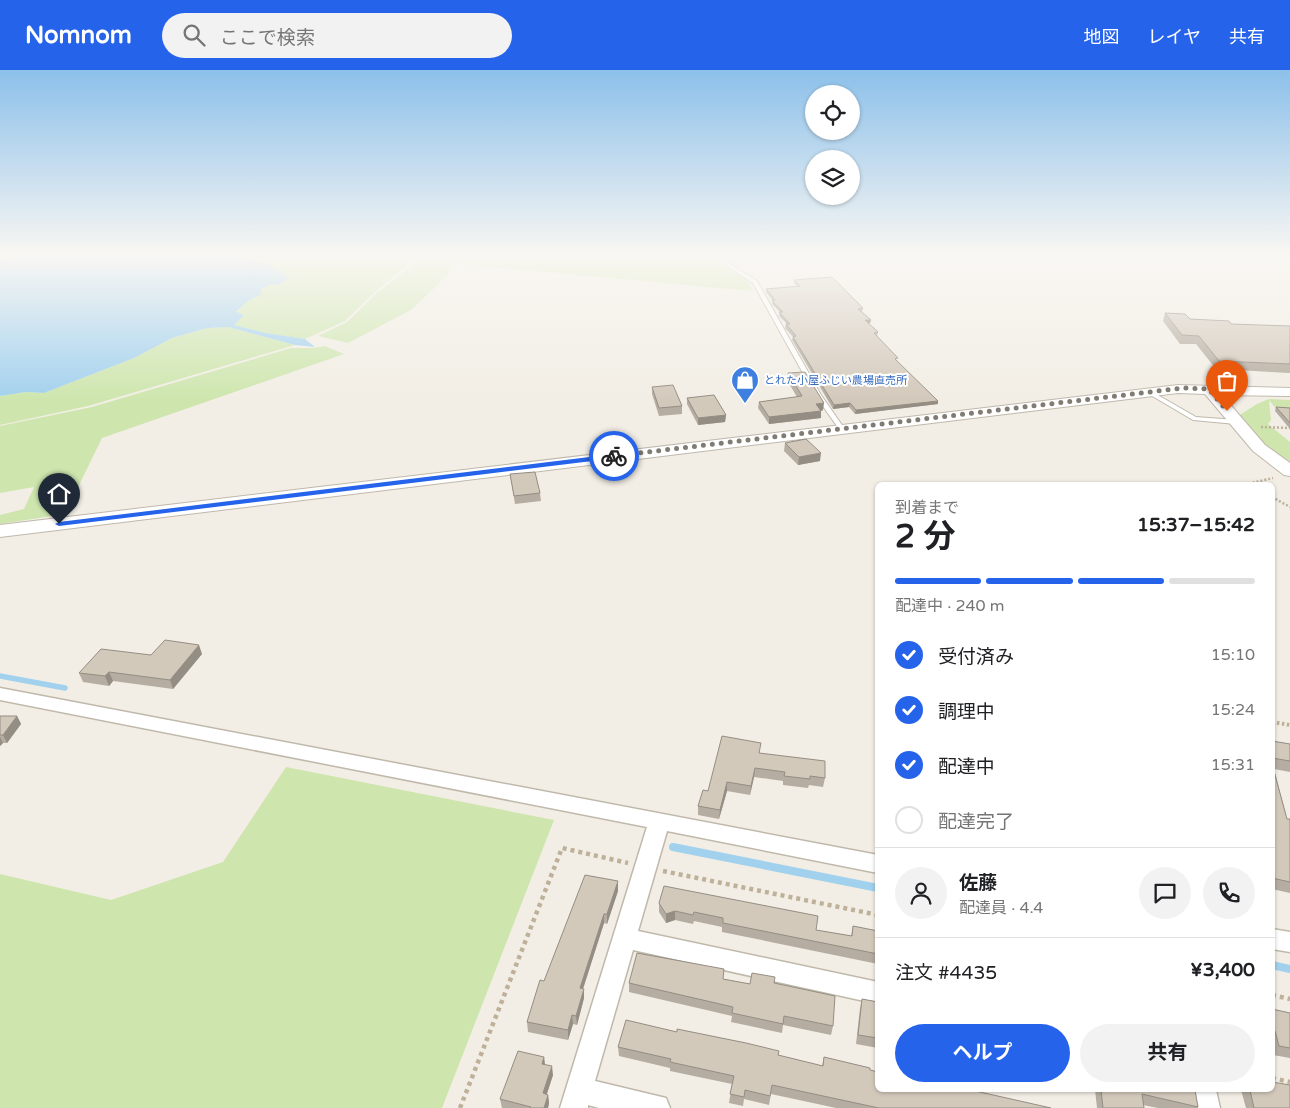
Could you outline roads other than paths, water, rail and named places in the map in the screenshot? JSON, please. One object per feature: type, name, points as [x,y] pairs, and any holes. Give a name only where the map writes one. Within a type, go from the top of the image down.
[{"type":"street","points":[[0,531],[1183,388],[1290,392]]},
{"type":"street","points":[[1209,389],[1283,474]]},
{"type":"street","points":[[1,696],[875,863]]},
{"type":"street","points":[[656,1108],[577,1099],[644,867],[659,822]]},
{"type":"street","points":[[624,938],[875,992]]},
{"type":"street","points":[[1275,940],[1290,942]]},
{"type":"street","points":[[1203,1092],[1206,1108]]},
{"type":"lane","points":[[767,303],[818,395],[840,428]]},
{"type":"lane","points":[[1149,392],[1185,415],[1195,419],[1236,422]]},
{"type":"water","points":[[0,303],[245,303],[236,312],[244,315],[234,325],[266,333],[305,339],[315,347],[295,345],[228,327],[207,328],[172,338],[134,358],[44,393],[26,392],[0,396]]},
{"type":"waterway","points":[[0,676],[65,688]]},
{"type":"waterway","points":[[673,847],[875,887]]},
{"type":"waterway","points":[[1275,966],[1290,969]]},
{"type":"place","name":"とれた小屋ふじい農場直売所","points":[[745,404]]}]
